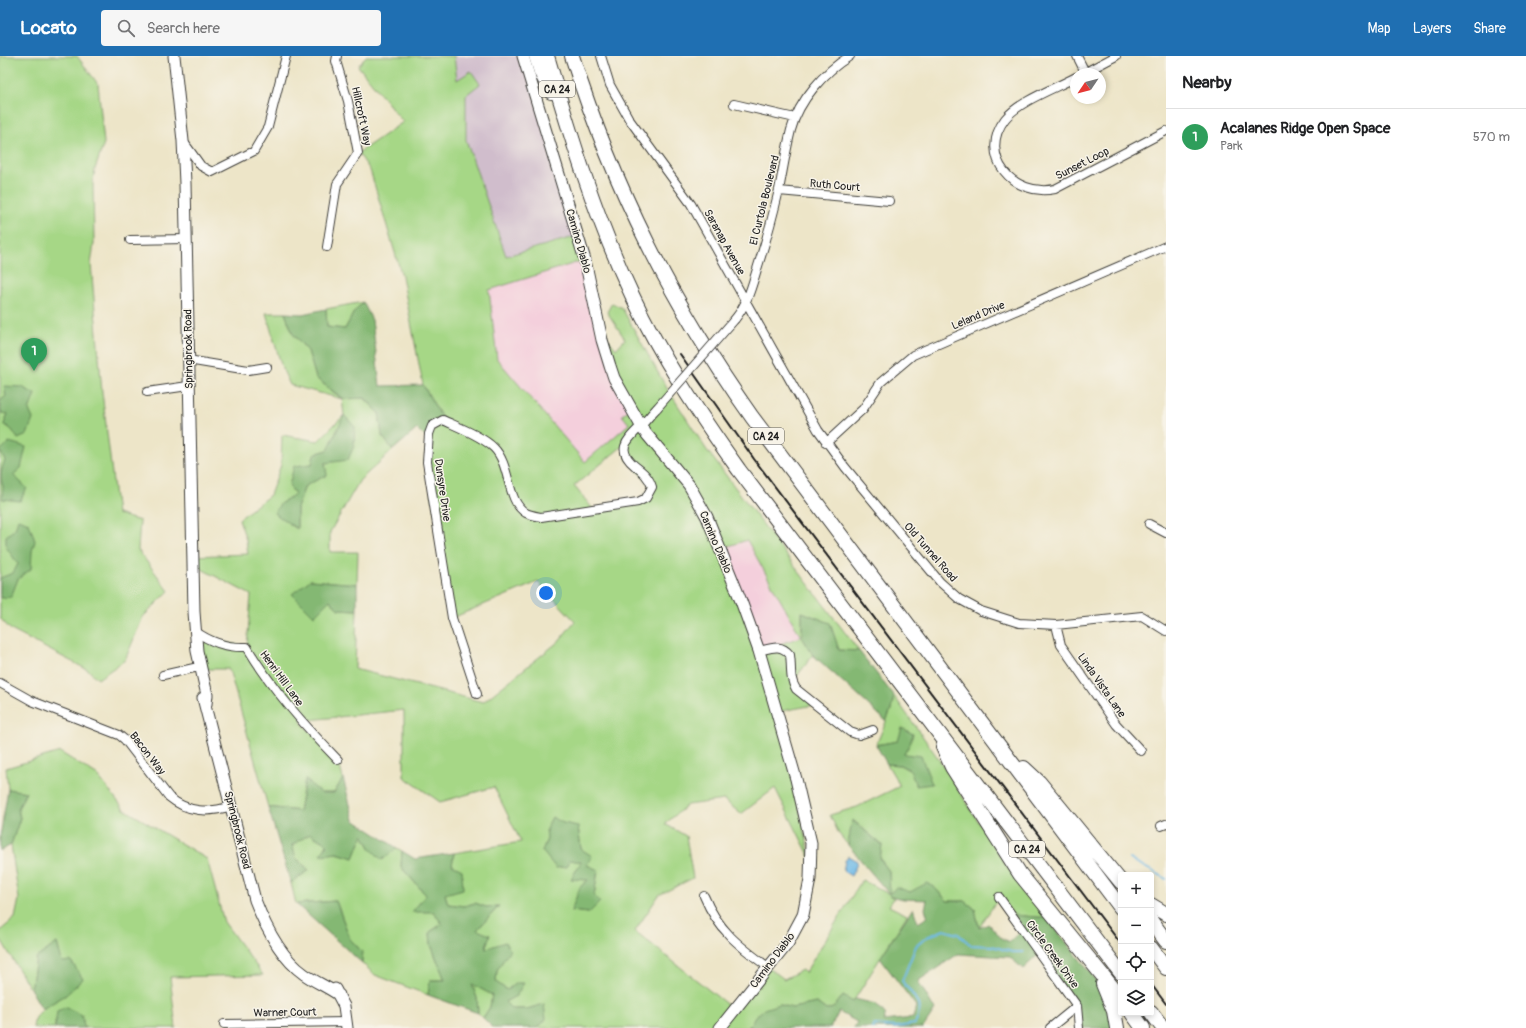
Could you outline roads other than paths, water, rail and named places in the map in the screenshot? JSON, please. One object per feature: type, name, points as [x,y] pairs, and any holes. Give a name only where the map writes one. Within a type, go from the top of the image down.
[{"type":"highway","points":[[536,56],[548,88],[568,122]]},
{"type":"highway","name":"CA 24","points":[[547,56],[599,216],[620,268],[650,332],[678,381],[735,464],[1118,969]]},
{"type":"highway","points":[[572,56],[584,94]]},
{"type":"highway","name":"CA 24","points":[[576,56],[584,94],[608,160],[637,224],[672,293],[708,353],[752,417],[1118,904]]},
{"type":"highway","points":[[934,726],[952,768],[1012,862],[1033,891],[1118,994]]},
{"type":"highway","points":[[1000,746],[1039,782],[1118,878]]},
{"type":"highway","points":[[1104,860],[1118,874]]},
{"type":"highway","points":[[1154,907],[1166,914]]},
{"type":"highway","points":[[1154,925],[1166,941]]},
{"type":"highway","points":[[1080,948],[1110,998],[1117,1028]]},
{"type":"highway","points":[[1154,952],[1166,968]]},
{"type":"highway","points":[[1134,1016],[1144,1028]]},
{"type":"highway","points":[[1154,1016],[1163,1028]]},
{"type":"street","name":"Springbrook Road","points":[[174,56],[183,141],[195,631],[207,695],[206,704]]},
{"type":"street","points":[[183,141],[201,166],[212,172],[254,151],[268,127],[286,56]]},
{"type":"street","name":"Hillcroft Way","points":[[327,247],[337,184],[358,153],[348,101],[336,61],[337,56]]},
{"type":"street","name":"Camino Diablo","points":[[523,56],[585,260],[605,351],[614,378],[641,426],[689,485],[707,517],[741,601],[759,651],[796,779],[811,843],[810,879],[803,915],[788,943],[720,1028]]},
{"type":"street","name":"Saranap Avenue","points":[[601,56],[610,85],[629,119],[691,204],[746,304],[826,443]]},
{"type":"street","name":"El Curtola Boulevard","points":[[641,426],[735,319],[746,304],[779,191],[791,130],[795,118],[812,91],[840,62],[850,56]]},
{"type":"street","points":[[1077,56],[1082,68]]},
{"type":"street","points":[[1093,68],[1116,56]]},
{"type":"street","name":"Sunset Loop","points":[[1070,80],[1024,104],[1005,118],[1000,128],[995,151],[998,161],[1012,181],[1023,187],[1045,191],[1055,189],[1166,131]]},
{"type":"street","points":[[734,104],[795,118]]},
{"type":"street","name":"Ruth Court","points":[[779,191],[888,201]]},
{"type":"street","points":[[130,240],[186,239]]},
{"type":"street","name":"Leland Drive","points":[[826,443],[863,409],[881,382],[913,355],[1166,246]]},
{"type":"street","points":[[188,360],[248,370],[267,367]]},
{"type":"street","points":[[147,392],[188,386]]},
{"type":"street","name":"Dunsyre Drive","points":[[477,694],[452,618],[427,462],[429,434],[432,426],[443,420],[467,431],[494,447],[502,458],[516,505],[526,513],[541,517],[638,502],[646,498],[652,487],[650,479],[628,460],[624,450],[625,444],[631,435],[641,426]]},
{"type":"street","name":"Old Tunnel Road","points":[[826,443],[922,562],[949,591],[975,608],[1006,620],[1031,625],[1056,625],[1142,616],[1166,631]]},
{"type":"street","points":[[1149,524],[1166,533]]},
{"type":"street","name":"Linda Vista Lane","points":[[1056,625],[1061,645],[1116,724],[1141,751]]},
{"type":"street","name":"Henri Hill Lane","points":[[195,631],[206,639],[222,644],[236,648],[247,647],[279,696],[300,721],[338,760]]},
{"type":"street","name":"Springbrook Road","points":[[196,642],[194,668],[206,704],[255,900],[264,925],[288,960],[305,974],[324,984],[339,995],[344,1006],[346,1026]]},
{"type":"street","points":[[759,651],[779,647],[786,650],[790,655],[790,675],[792,683],[796,689],[850,732],[858,735],[873,730]]},
{"type":"street","points":[[163,675],[194,668]]},
{"type":"street","name":"Bacon Way","points":[[0,683],[32,701],[119,735],[125,740],[169,797],[176,803],[198,811],[215,811],[232,806]]},
{"type":"street","points":[[704,896],[715,919],[726,934],[768,968]]},
{"type":"street","name":"Circle Creek Drive","points":[[999,897],[1077,1006],[1079,1028]]},
{"type":"street","points":[[1050,1028],[1077,1006]]},
{"type":"street","name":"Warner Court","points":[[224,1024],[346,1026]]},
{"type":"water","points":[[848,856],[857,861],[851,876],[843,871],[845,861]]},
{"type":"waterway","points":[[1130,859],[1166,879]]},
{"type":"waterway","points":[[872,1028],[875,1025],[896,1027],[915,1024],[919,1011],[917,1001],[902,981],[916,946],[927,937],[944,930],[958,934],[971,945],[992,946],[1012,952],[1023,952]]},
{"type":"railway","points":[[680,354],[754,459],[1118,940]]},
{"type":"railway","points":[[1154,988],[1166,1004]]},
{"type":"place","name":"Acalanes Ridge Open Space","points":[[34,371]]}]
